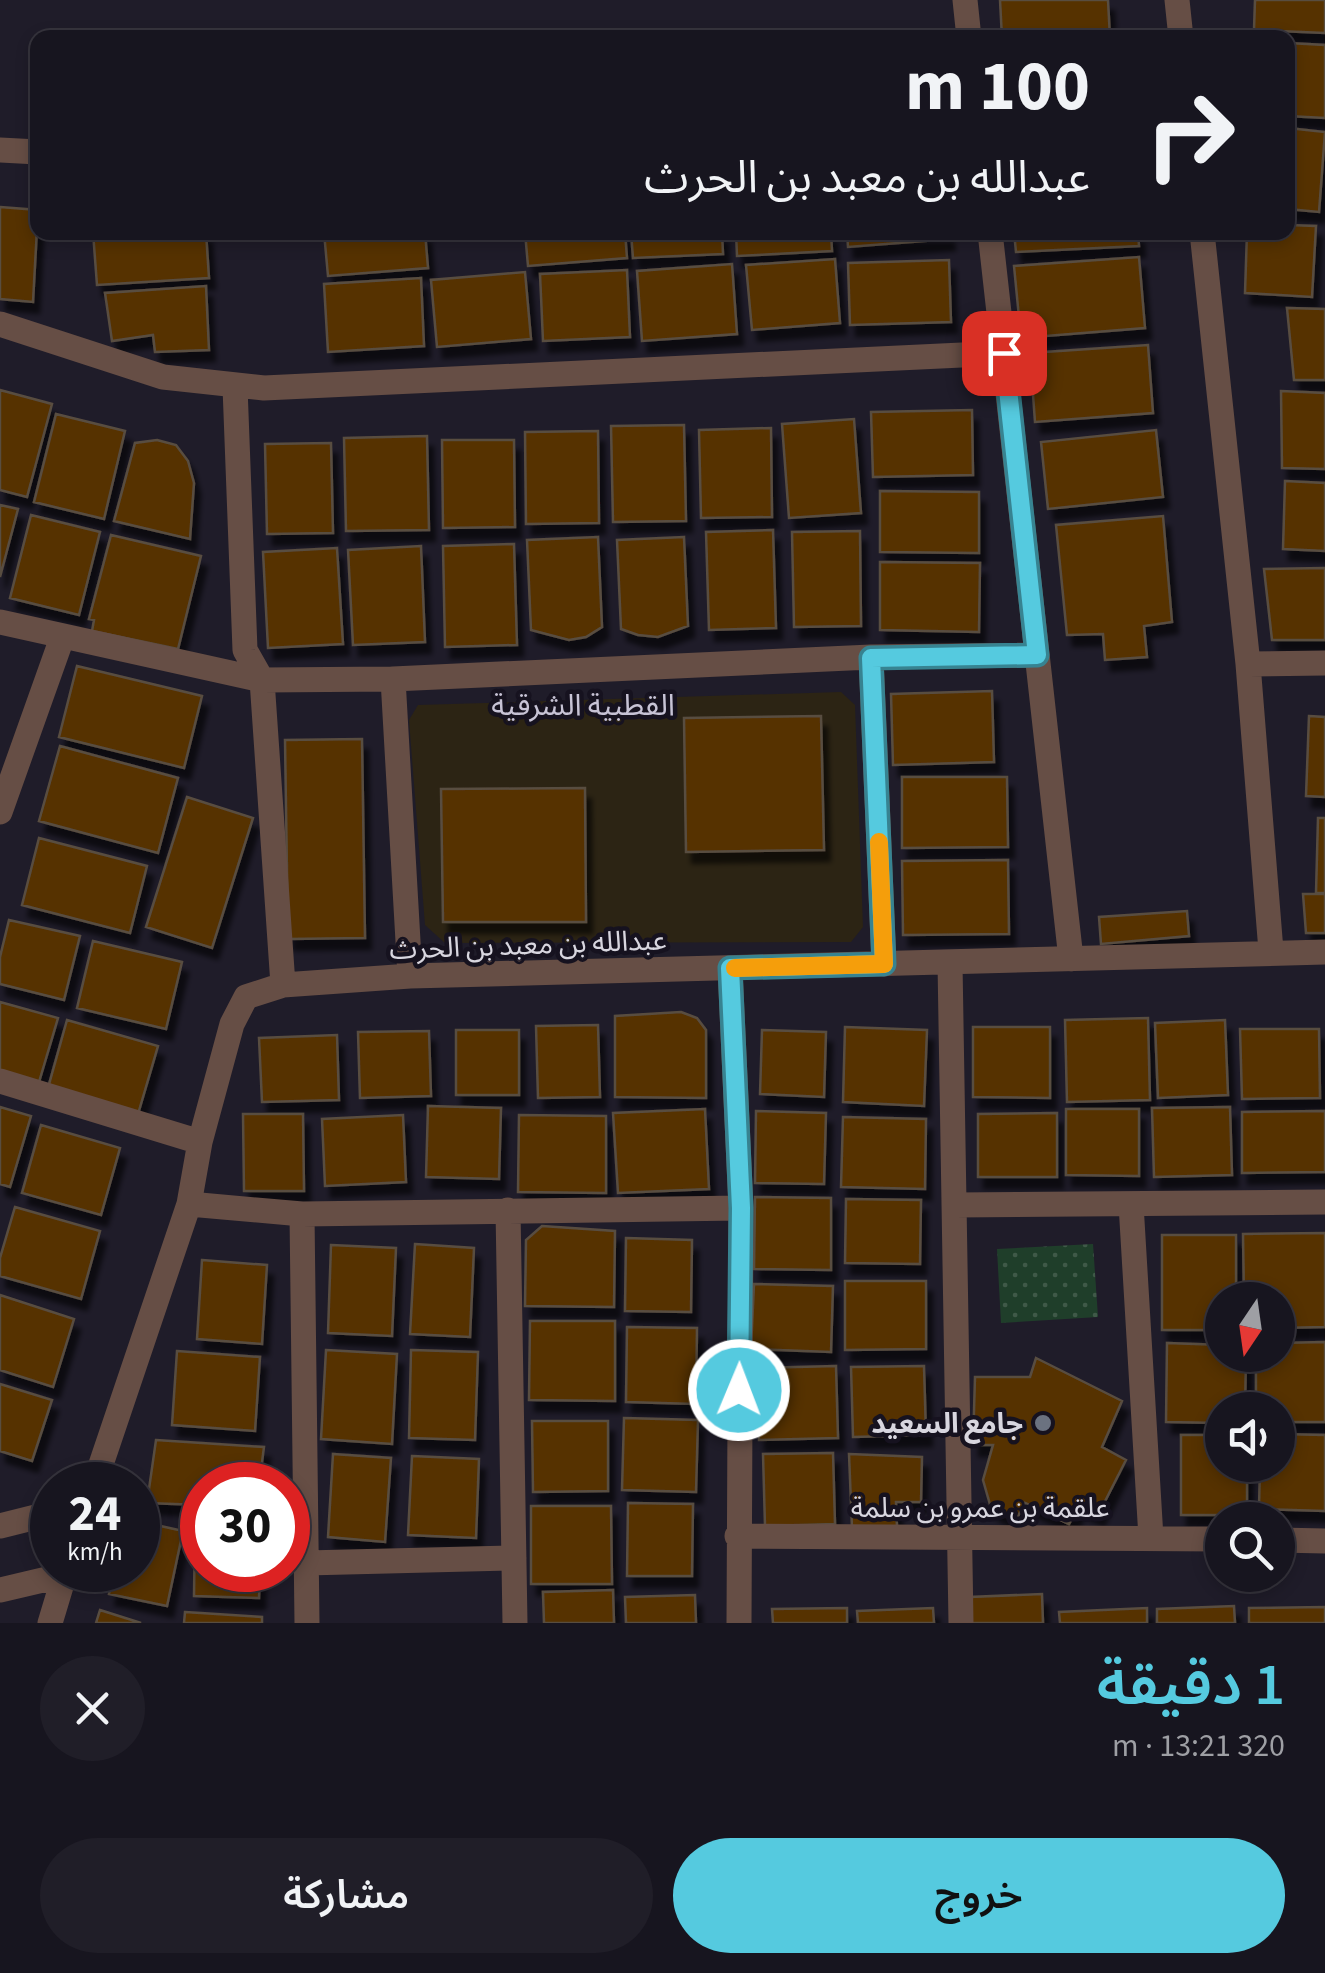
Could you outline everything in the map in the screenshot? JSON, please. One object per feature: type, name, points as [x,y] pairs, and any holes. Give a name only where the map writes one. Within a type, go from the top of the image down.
[{"type":"street","points":[[965,0],[968,30]]},
{"type":"street","points":[[1177,0],[1180,30]]},
{"type":"street","points":[[0,150],[30,152]]},
{"type":"street","points":[[991,240],[1071,960]]},
{"type":"street","points":[[1203,240],[1248,664],[1271,951]]},
{"type":"street","points":[[0,324],[163,377],[264,388],[1004,353]]},
{"type":"street","points":[[236,387],[245,650],[262,680],[283,985]]},
{"type":"street","points":[[0,622],[262,680],[393,680],[871,658],[1037,655]]},
{"type":"street","points":[[0,812],[62,638]]},
{"type":"street","points":[[871,658],[884,964]]},
{"type":"street","points":[[1248,664],[1325,662]]},
{"type":"street","points":[[393,680],[410,976]]},
{"type":"street","name":"عبدالله بن معبد بن الحرث","points":[[102,1462],[189,1204],[200,1142],[232,1024],[246,997],[283,985],[410,976],[1325,952]]},
{"type":"street","points":[[950,962],[961,1623]]},
{"type":"street","points":[[730,968],[741,1208],[739,1623]]},
{"type":"street","points":[[0,1081],[200,1142]]},
{"type":"street","points":[[954,1206],[1325,1202]]},
{"type":"street","points":[[189,1204],[302,1214],[741,1208]]},
{"type":"street","points":[[1131,1204],[1151,1538]]},
{"type":"street","points":[[508,1210],[515,1623]]},
{"type":"street","points":[[302,1214],[305,1462]]},
{"type":"street","points":[[0,1526],[30,1518]]},
{"type":"street","name":"علقمة بن عمرو بن سلمة","points":[[737,1536],[1205,1539]]},
{"type":"street","points":[[1295,1540],[1325,1540]]},
{"type":"street","points":[[310,1563],[514,1558]]},
{"type":"street","points":[[0,1590],[30,1582]]},
{"type":"street","points":[[50,1623],[59,1592]]},
{"type":"street","points":[[306,1592],[307,1623]]},
{"type":"shaded area","points":[[841,692],[855,705],[863,927],[851,942],[445,943],[425,925],[409,720],[418,705]]},
{"type":"green space","points":[[1093,1244],[1098,1317],[1001,1323],[997,1249]]},
{"type":"building","points":[[1000,0],[1108,0],[1110,30],[1002,30]]},
{"type":"building","points":[[1255,0],[1325,0],[1325,33],[1254,30]]},
{"type":"building","points":[[1295,43],[1325,45],[1325,118],[1295,116]]},
{"type":"building","points":[[1295,129],[1325,132],[1319,212],[1295,210]]},
{"type":"building","points":[[0,207],[30,209],[30,240],[36,240],[33,302],[0,299]]},
{"type":"building","points":[[1295,225],[1316,226],[1312,297],[1245,293],[1247,240],[1295,240]]},
{"type":"building","points":[[94,240],[207,240],[209,278],[97,285]]},
{"type":"building","points":[[325,240],[426,240],[428,268],[328,276]]},
{"type":"building","points":[[526,240],[626,240],[627,258],[528,266]]},
{"type":"building","points":[[632,240],[722,240],[723,254],[633,258]]},
{"type":"building","points":[[736,240],[831,240],[832,251],[737,256]]},
{"type":"building","points":[[848,240],[936,240],[848,247]]},
{"type":"building","points":[[1015,240],[1139,240],[1139,246],[1016,252]]},
{"type":"building","points":[[1139,257],[1145,328],[1021,338],[1014,266]]},
{"type":"building","points":[[835,259],[840,323],[752,330],[746,265]]},
{"type":"building","points":[[949,260],[951,322],[850,325],[848,263]]},
{"type":"building","points":[[732,264],[737,334],[642,341],[637,271]]},
{"type":"building","points":[[627,270],[630,337],[543,341],[540,274]]},
{"type":"building","points":[[525,272],[531,339],[437,347],[431,280]]},
{"type":"building","points":[[421,278],[424,346],[328,352],[324,284]]},
{"type":"building","points":[[206,286],[209,350],[155,352],[153,335],[112,341],[105,293]]},
{"type":"building","points":[[1287,308],[1325,309],[1325,380],[1294,380]]},
{"type":"building","points":[[1148,345],[1153,413],[1035,422],[1030,353]]},
{"type":"building","points":[[0,390],[52,404],[27,497],[0,490]]},
{"type":"building","points":[[1281,391],[1325,393],[1325,469],[1282,468]]},
{"type":"building","points":[[972,410],[973,475],[873,477],[871,412]]},
{"type":"building","points":[[56,414],[125,431],[104,519],[34,502]]},
{"type":"building","points":[[854,419],[861,513],[789,518],[782,424]]},
{"type":"building","points":[[684,425],[686,521],[613,522],[611,426]]},
{"type":"building","points":[[771,428],[772,517],[701,518],[699,430]]},
{"type":"building","points":[[1156,430],[1163,497],[1048,509],[1041,442]]},
{"type":"building","points":[[598,431],[599,523],[526,524],[525,432]]},
{"type":"building","points":[[427,436],[429,530],[346,531],[344,438]]},
{"type":"building","points":[[157,440],[176,445],[188,461],[194,483],[190,539],[114,521],[135,443]]},
{"type":"building","points":[[442,440],[514,440],[515,527],[443,528]]},
{"type":"building","points":[[331,443],[333,533],[267,534],[265,444]]},
{"type":"building","points":[[1285,481],[1325,483],[1325,551],[1283,549]]},
{"type":"building","points":[[880,491],[979,492],[979,553],[880,552]]},
{"type":"building","points":[[0,505],[18,509],[0,577]]},
{"type":"building","points":[[31,515],[100,532],[79,615],[10,598]]},
{"type":"building","points":[[1163,516],[1172,622],[1144,626],[1147,657],[1105,660],[1103,634],[1067,635],[1056,525]]},
{"type":"building","points":[[773,530],[776,628],[709,630],[706,532]]},
{"type":"building","points":[[860,531],[861,626],[794,627],[792,532]]},
{"type":"building","points":[[111,535],[201,556],[178,649],[92,631],[94,620],[89,619]]},
{"type":"building","points":[[598,537],[602,627],[586,637],[569,640],[531,630],[527,540]]},
{"type":"building","points":[[684,537],[688,626],[658,637],[621,629],[617,540]]},
{"type":"building","points":[[514,544],[517,645],[445,647],[443,546]]},
{"type":"building","points":[[421,546],[425,642],[353,645],[348,550]]},
{"type":"building","points":[[337,548],[343,644],[268,648],[263,552]]},
{"type":"building","points":[[880,562],[980,563],[979,632],[880,630]]},
{"type":"building","points":[[1325,568],[1325,640],[1272,640],[1264,569]]},
{"type":"building","points":[[77,666],[202,696],[184,768],[59,737]]},
{"type":"building","points":[[992,691],[994,762],[893,765],[891,694]]},
{"type":"building","points":[[821,716],[824,850],[686,852],[684,718]]},
{"type":"building","points":[[1309,716],[1325,717],[1325,797],[1306,796]]},
{"type":"building","points":[[362,739],[365,938],[288,939],[285,740]]},
{"type":"building","points":[[60,746],[178,778],[158,853],[39,821]]},
{"type":"building","points":[[902,777],[1007,777],[1008,847],[902,848]]},
{"type":"building","points":[[585,788],[586,922],[443,922],[441,789]]},
{"type":"building","points":[[187,797],[253,818],[212,948],[146,927]]},
{"type":"building","points":[[1318,818],[1325,818],[1325,893],[1316,893]]},
{"type":"building","points":[[39,838],[147,866],[130,933],[22,905]]},
{"type":"building","points":[[1008,860],[1009,934],[903,935],[902,861]]},
{"type":"building","points":[[1303,894],[1325,894],[1325,933],[1306,933]]},
{"type":"building","points":[[1187,911],[1189,936],[1101,944],[1099,917]]},
{"type":"building","points":[[9,920],[80,936],[64,1000],[0,984],[0,957]]},
{"type":"building","points":[[93,941],[182,962],[166,1029],[77,1008]]},
{"type":"building","points":[[0,1002],[58,1018],[39,1082],[0,1070]]},
{"type":"building","points":[[681,1012],[697,1018],[706,1030],[706,1098],[615,1097],[615,1016]]},
{"type":"building","points":[[1148,1018],[1150,1100],[1067,1102],[1065,1020]]},
{"type":"building","points":[[67,1020],[158,1046],[138,1114],[48,1088]]},
{"type":"building","points":[[1225,1020],[1228,1095],[1158,1098],[1155,1023]]},
{"type":"building","points":[[598,1025],[600,1097],[538,1098],[536,1026]]},
{"type":"building","points":[[845,1027],[927,1030],[924,1106],[843,1102]]},
{"type":"building","points":[[973,1027],[1050,1027],[1050,1098],[973,1097]]},
{"type":"building","points":[[1240,1029],[1319,1029],[1320,1098],[1242,1099]]},
{"type":"building","points":[[456,1030],[519,1030],[519,1095],[456,1095]]},
{"type":"building","points":[[762,1030],[826,1032],[824,1097],[760,1094]]},
{"type":"building","points":[[429,1031],[431,1096],[360,1098],[358,1032]]},
{"type":"building","points":[[337,1035],[339,1100],[262,1102],[259,1038]]},
{"type":"building","points":[[428,1106],[501,1108],[499,1179],[426,1177]]},
{"type":"building","points":[[0,1107],[31,1116],[10,1187],[0,1184]]},
{"type":"building","points":[[1230,1107],[1232,1175],[1154,1177],[1152,1108]]},
{"type":"building","points":[[705,1109],[709,1189],[618,1193],[613,1113]]},
{"type":"building","points":[[1066,1109],[1139,1109],[1139,1176],[1066,1175]]},
{"type":"building","points":[[756,1111],[826,1113],[824,1184],[755,1183]]},
{"type":"building","points":[[1325,1111],[1325,1172],[1242,1173],[1242,1112]]},
{"type":"building","points":[[1057,1113],[1057,1177],[978,1177],[978,1114]]},
{"type":"building","points":[[243,1114],[303,1114],[304,1191],[244,1191]]},
{"type":"building","points":[[403,1115],[406,1182],[325,1186],[322,1119]]},
{"type":"building","points":[[519,1115],[606,1116],[606,1193],[518,1192]]},
{"type":"building","points":[[843,1117],[926,1119],[925,1189],[841,1187]]},
{"type":"building","points":[[41,1125],[120,1148],[101,1215],[22,1193]]},
{"type":"building","points":[[755,1197],[831,1198],[831,1270],[754,1269]]},
{"type":"building","points":[[846,1199],[921,1200],[920,1264],[845,1263]]},
{"type":"building","points":[[15,1207],[100,1231],[81,1299],[0,1276],[0,1258]]},
{"type":"building","points":[[542,1226],[615,1231],[614,1307],[525,1306],[526,1240]]},
{"type":"building","points":[[1325,1233],[1325,1327],[1295,1328],[1295,1282],[1244,1282],[1243,1234]]},
{"type":"building","points":[[1162,1235],[1236,1235],[1236,1282],[1205,1282],[1205,1330],[1162,1330]]},
{"type":"building","points":[[626,1238],[692,1240],[691,1312],[625,1311]]},
{"type":"building","points":[[415,1244],[474,1248],[470,1337],[410,1334]]},
{"type":"building","points":[[331,1245],[396,1248],[392,1336],[328,1333]]},
{"type":"building","points":[[202,1260],[267,1265],[262,1344],[197,1339]]},
{"type":"building","points":[[845,1281],[926,1281],[926,1349],[845,1350]]},
{"type":"building","points":[[754,1284],[833,1286],[831,1352],[751,1349]]},
{"type":"building","points":[[0,1295],[74,1319],[53,1387],[0,1370]]},
{"type":"building","points":[[530,1321],[615,1321],[615,1401],[529,1400]]},
{"type":"building","points":[[627,1327],[697,1328],[696,1404],[626,1402]]},
{"type":"building","points":[[1325,1342],[1325,1422],[1295,1422],[1295,1392],[1256,1392],[1256,1372],[1295,1372],[1295,1343]]},
{"type":"building","points":[[1167,1343],[1205,1344],[1205,1372],[1246,1372],[1245,1392],[1205,1392],[1205,1423],[1166,1422]]},
{"type":"building","points":[[326,1350],[397,1354],[392,1444],[321,1439]]},
{"type":"building","points":[[411,1350],[478,1352],[475,1440],[409,1438]]},
{"type":"building","points":[[177,1351],[260,1357],[255,1431],[172,1425]]},
{"type":"building","name":"جامع السعيد","points":[[1036,1358],[1122,1401],[1102,1447],[1126,1460],[1098,1515],[1079,1506],[1069,1524],[1025,1503],[1015,1522],[991,1508],[983,1480],[993,1445],[973,1445],[975,1377],[1030,1377]]},
{"type":"building","points":[[836,1366],[838,1438],[759,1440],[757,1368]]},
{"type":"building","points":[[924,1366],[926,1435],[853,1437],[851,1367]]},
{"type":"building","points":[[0,1384],[52,1400],[32,1461],[0,1451]]},
{"type":"building","points":[[624,1418],[698,1420],[696,1492],[622,1490]]},
{"type":"building","points":[[532,1421],[608,1421],[608,1491],[533,1492]]},
{"type":"building","points":[[1295,1434],[1325,1435],[1325,1511],[1295,1510],[1295,1502],[1259,1502],[1260,1482],[1295,1482]]},
{"type":"building","points":[[1181,1435],[1205,1435],[1205,1482],[1247,1482],[1247,1502],[1205,1502],[1205,1515],[1181,1515]]},
{"type":"building","points":[[156,1440],[264,1447],[262,1462],[180,1462],[180,1504],[160,1503],[160,1462],[153,1462]]},
{"type":"building","points":[[833,1453],[835,1524],[765,1526],[763,1454]]},
{"type":"building","points":[[333,1454],[391,1458],[385,1542],[328,1537]]},
{"type":"building","points":[[849,1454],[922,1457],[921,1502],[896,1502],[897,1527],[852,1528]]},
{"type":"building","points":[[412,1456],[479,1459],[476,1538],[408,1535]]},
{"type":"building","points":[[628,1503],[693,1504],[692,1576],[627,1576]]},
{"type":"building","points":[[531,1506],[611,1506],[612,1584],[531,1584]]},
{"type":"building","points":[[160,1526],[180,1530],[167,1606],[109,1594],[160,1592]]},
{"type":"building","points":[[613,1590],[614,1623],[544,1623],[543,1592]]},
{"type":"building","points":[[194,1592],[259,1592],[259,1598],[194,1596]]},
{"type":"building","points":[[1042,1594],[1043,1623],[971,1623],[970,1597]]},
{"type":"building","points":[[695,1595],[696,1623],[626,1623],[625,1597]]},
{"type":"building","points":[[1234,1606],[1235,1623],[1157,1623],[1157,1609]]},
{"type":"building","points":[[1325,1607],[1325,1623],[1249,1623],[1249,1608]]},
{"type":"building","points":[[847,1608],[847,1623],[773,1623],[772,1609]]},
{"type":"building","points":[[933,1608],[934,1623],[858,1623],[857,1611]]},
{"type":"building","points":[[1147,1608],[1147,1623],[1060,1623],[1059,1612]]},
{"type":"building","points":[[100,1610],[141,1623],[96,1623]]},
{"type":"building","points":[[185,1612],[262,1617],[262,1623],[184,1623]]},
{"type":"slow traffic","points":[[735,968],[884,964],[879,842]]},
{"type":"place","name":"جامع السعيد","points":[[1043,1423]]},
{"type":"district","name":"القطبية الشرقية","points":[[583,705]]},
{"type":"route","points":[[739,1390],[741,1208],[730,968],[884,964],[871,658],[1037,655],[1004,353]]}]
